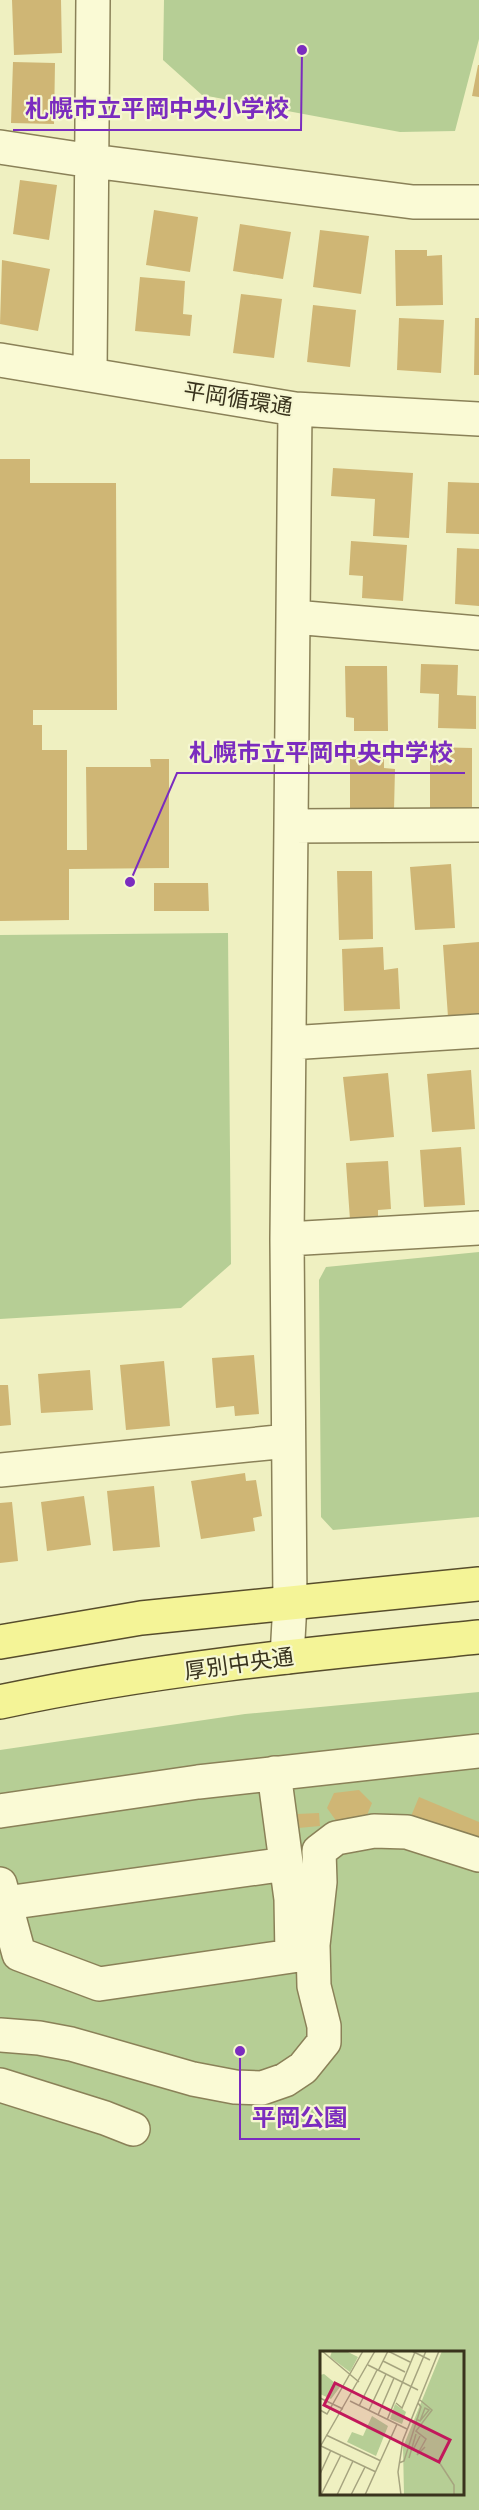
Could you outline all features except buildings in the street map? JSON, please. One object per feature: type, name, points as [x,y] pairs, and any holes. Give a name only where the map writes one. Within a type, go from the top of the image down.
[{"type":"main road","points":[[0,1642],[141,1618],[479,1584]]},
{"type":"main road","name":"厚別中央通","points":[[0,1702],[67,1688],[287,1657],[479,1637]]},
{"type":"street","points":[[90,374],[93,0]]},
{"type":"street","points":[[0,147],[413,202],[479,202]]},
{"type":"street","name":"平岡循環通","points":[[0,360],[295,409],[479,419]]},
{"type":"street","points":[[287,1657],[290,1602],[287,1239],[295,409]]},
{"type":"street","points":[[294,617],[479,633]]},
{"type":"street","points":[[292,826],[479,825]]},
{"type":"street","points":[[289,1043],[479,1031]]},
{"type":"street","points":[[287,1239],[479,1228]]},
{"type":"street","points":[[0,1470],[288,1442]]},
{"type":"street","points":[[0,1811],[198,1782],[479,1751]]},
{"type":"street","points":[[274,1773],[291,1899],[292,1956],[99,1984],[19,1954],[2,1898],[286,1864]]},
{"type":"street","points":[[0,2035],[39,2038],[71,2044],[193,2079],[235,2086],[262,2088],[285,2080],[303,2068],[324,2042],[324,2026],[314,1986],[313,1945],[320,1882],[319,1851],[336,1838],[374,1830],[407,1832],[479,1855]]},
{"type":"street","points":[[0,2085],[133,2129]]},
{"type":"green space","points":[[164,0],[479,0],[479,39],[455,131],[400,132],[202,95],[163,60]]},
{"type":"green space","points":[[228,933],[231,1264],[181,1308],[0,1319],[0,935]]},
{"type":"green space","points":[[479,1252],[479,1517],[333,1530],[321,1517],[319,1280],[326,1267]]},
{"type":"green space","points":[[479,1692],[479,2510],[0,2510],[0,1750],[245,1714]]},
{"type":"place","name":"札幌市立平岡中央小学校","points":[[302,50]]},
{"type":"place","name":"札幌市立平岡中央中学校","points":[[130,882]]},
{"type":"place","name":"平岡公園","points":[[240,2051]]}]
